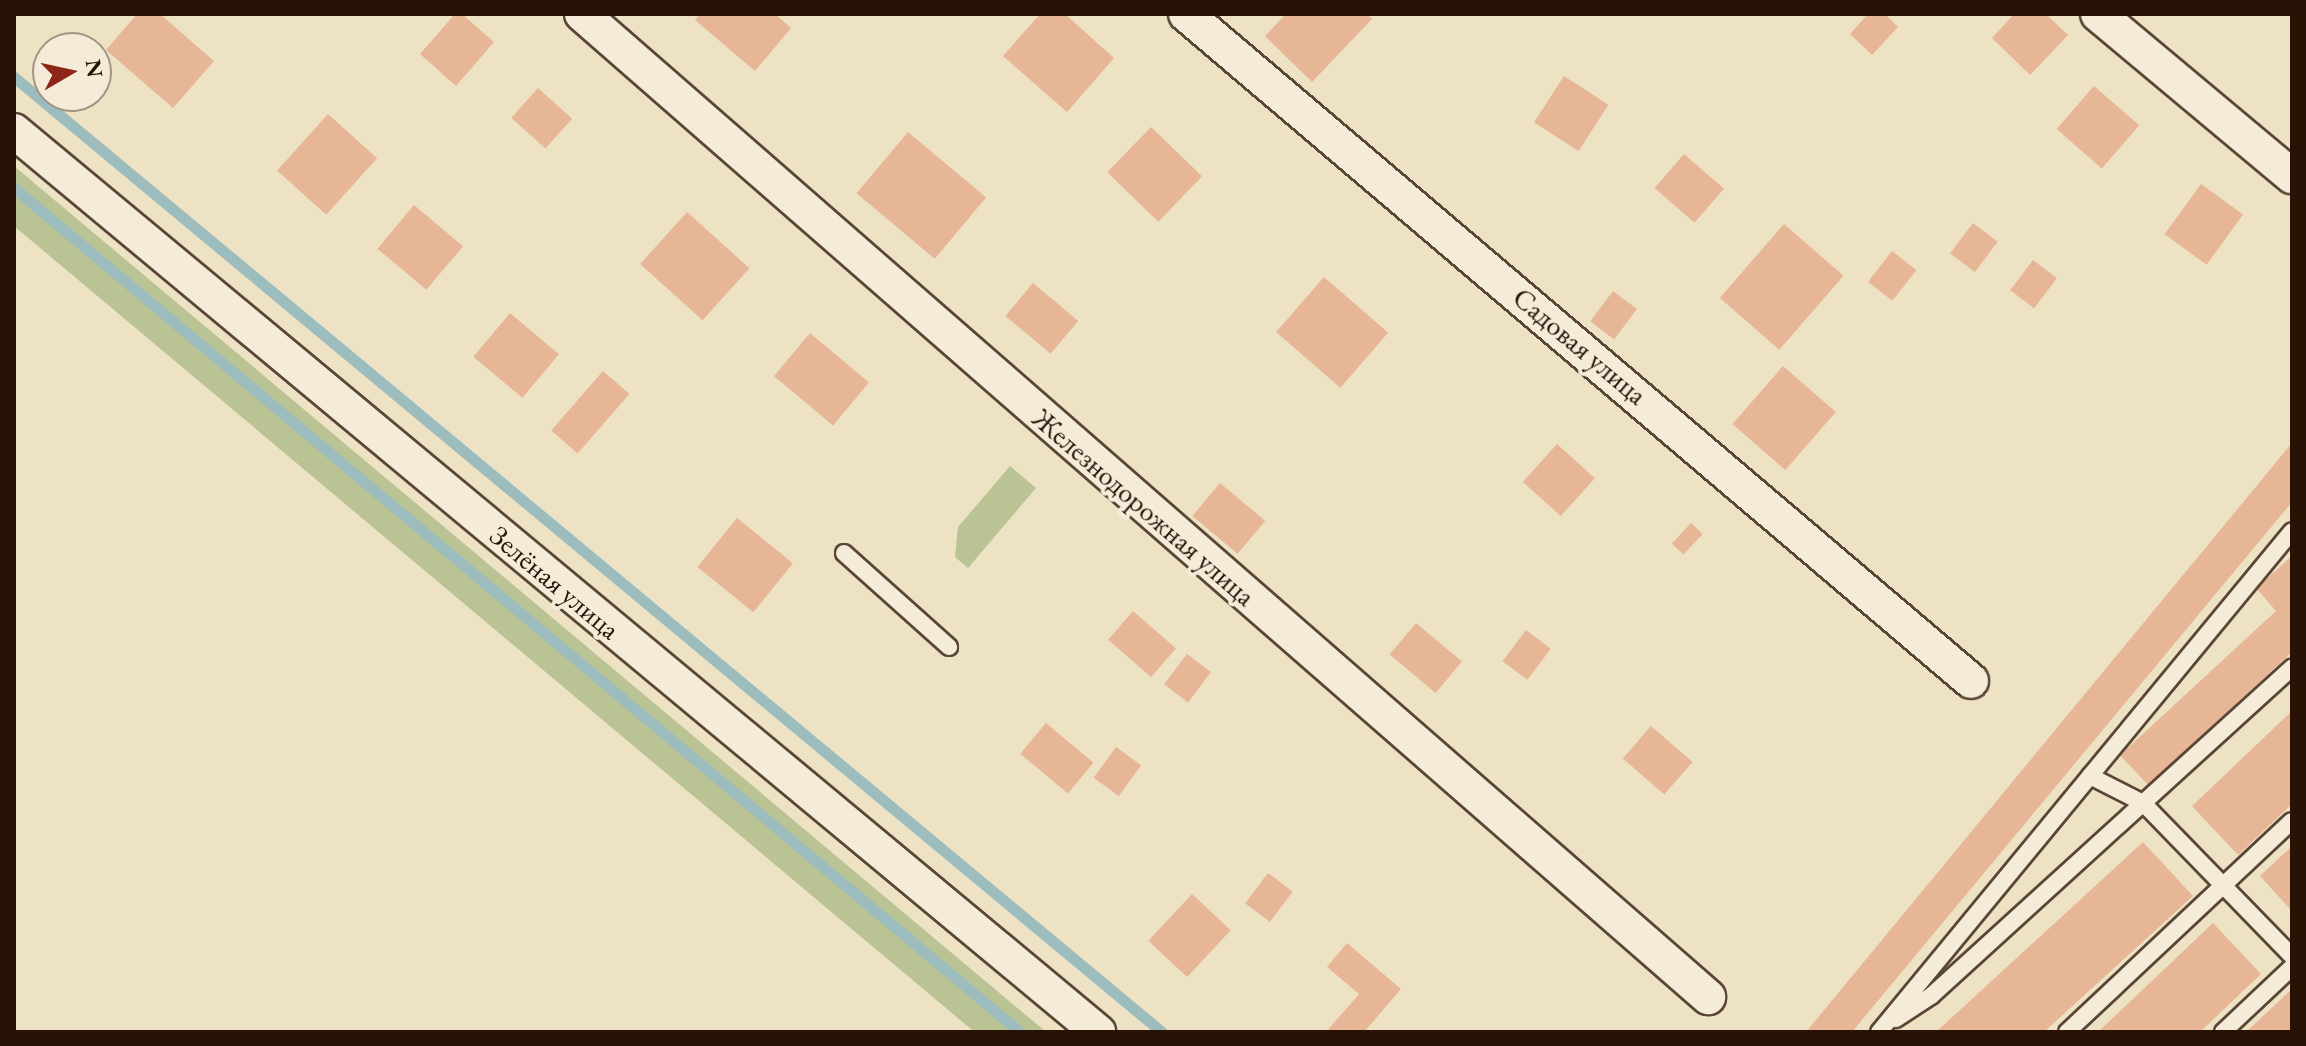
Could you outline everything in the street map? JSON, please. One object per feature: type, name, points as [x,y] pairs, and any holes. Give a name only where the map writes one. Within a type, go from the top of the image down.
[{"type":"street","name":"Железнодорожная улица","points":[[582,14],[1708,997]]},
{"type":"street","name":"Садовая улица","points":[[1186,14],[1971,681]]},
{"type":"street","points":[[2098,14],[2292,176]]},
{"type":"street","name":"Зелёная улица","points":[[14,131],[1098,1032]]},
{"type":"lane","points":[[1884,1030],[2292,531]]},
{"type":"lane","points":[[844,553],[949,647]]},
{"type":"lane","points":[[1884,1030],[1931,996],[2292,667]]},
{"type":"lane","points":[[2090,776],[2143,803],[2292,956]]},
{"type":"lane","points":[[2067,1032],[2292,821]]},
{"type":"lane","points":[[2223,1032],[2292,967]]},
{"type":"green space","points":[[14,166],[1046,1032],[974,1032],[14,226]]},
{"type":"green space","points":[[1010,466],[1036,488],[968,568],[955,557],[958,527]]},
{"type":"building","points":[[137,14],[160,14],[214,61],[173,108],[112,55],[112,43]]},
{"type":"building","points":[[455,14],[462,14],[494,42],[456,86],[420,54]]},
{"type":"building","points":[[700,14],[775,14],[791,28],[755,71],[695,20]]},
{"type":"building","points":[[1040,14],[1065,14],[1114,58],[1067,112],[1003,56]]},
{"type":"building","points":[[1286,14],[1367,14],[1372,19],[1312,82],[1265,36]]},
{"type":"building","points":[[1868,14],[1885,14],[1898,27],[1872,55],[1850,34]]},
{"type":"building","points":[[2014,14],[2046,14],[2068,35],[2030,75],[1992,38]]},
{"type":"building","points":[[1564,76],[1608,105],[1578,151],[1534,122]]},
{"type":"building","points":[[2094,86],[2139,125],[2102,168],[2057,129]]},
{"type":"building","points":[[538,88],[572,119],[545,149],[511,118]]},
{"type":"building","points":[[328,114],[377,158],[326,215],[277,170]]},
{"type":"building","points":[[1151,127],[1202,176],[1158,222],[1107,172]]},
{"type":"building","points":[[908,132],[986,198],[935,259],[857,193]]},
{"type":"building","points":[[1684,154],[1724,189],[1694,223],[1654,188]]},
{"type":"building","points":[[2201,184],[2243,215],[2207,265],[2165,234]]},
{"type":"building","points":[[414,205],[463,246],[426,290],[377,249]]},
{"type":"building","points":[[687,212],[749,268],[703,320],[640,264]]},
{"type":"building","points":[[1973,223],[1998,242],[1975,272],[1950,253]]},
{"type":"building","points":[[1784,224],[1844,276],[1779,350],[1720,298]]},
{"type":"building","points":[[1892,251],[1916,270],[1892,301],[1868,282]]},
{"type":"building","points":[[2033,260],[2057,278],[2034,308],[2010,290]]},
{"type":"building","points":[[1324,277],[1388,333],[1340,388],[1276,332]]},
{"type":"building","points":[[1033,283],[1078,321],[1051,354],[1005,316]]},
{"type":"building","points":[[1613,291],[1637,309],[1614,339],[1590,321]]},
{"type":"building","points":[[510,313],[559,354],[522,398],[473,357]]},
{"type":"building","points":[[810,333],[869,382],[833,425],[774,376]]},
{"type":"building","points":[[1783,366],[1836,412],[1785,470],[1732,424]]},
{"type":"building","points":[[603,371],[629,394],[578,454],[551,431]]},
{"type":"building","points":[[2292,443],[2292,502],[1852,1032],[1806,1032]]},
{"type":"building","points":[[1557,444],[1595,478],[1561,516],[1523,482]]},
{"type":"building","points":[[1220,483],[1265,521],[1238,554],[1192,516]]},
{"type":"building","points":[[737,518],[793,563],[753,612],[697,567]]},
{"type":"building","points":[[1691,523],[1703,534],[1684,554],[1672,543]]},
{"type":"building","points":[[2292,556],[2292,652],[2148,785],[2120,755],[2276,611],[2256,588]]},
{"type":"building","points":[[1133,611],[1176,648],[1151,677],[1108,640]]},
{"type":"building","points":[[1416,623],[1462,662],[1436,693],[1390,654]]},
{"type":"building","points":[[1526,630],[1551,649],[1527,680],[1503,661]]},
{"type":"building","points":[[1187,654],[1211,672],[1188,702],[1164,684]]},
{"type":"building","points":[[2292,711],[2292,804],[2238,855],[2192,806]]},
{"type":"building","points":[[1046,723],[1093,763],[1068,793],[1020,754]]},
{"type":"building","points":[[1651,726],[1693,762],[1664,795],[1623,758]]},
{"type":"building","points":[[1116,747],[1141,765],[1119,796],[1094,778]]},
{"type":"building","points":[[2143,842],[2193,896],[2044,1032],[1936,1032]]},
{"type":"building","points":[[2292,846],[2292,911],[2260,876]]},
{"type":"building","points":[[1268,873],[1293,892],[1270,922],[1245,903]]},
{"type":"building","points":[[1192,894],[1231,930],[1187,977],[1148,941]]},
{"type":"building","points":[[2213,923],[2261,974],[2200,1032],[2098,1032]]},
{"type":"building","points":[[1347,943],[1401,989],[1364,1032],[1326,1032],[1359,994],[1327,967]]},
{"type":"building","points":[[2292,989],[2292,1032],[2246,1032]]},
{"type":"waterway","points":[[14,77],[1162,1032]]},
{"type":"waterway","points":[[14,188],[1020,1032]]}]
